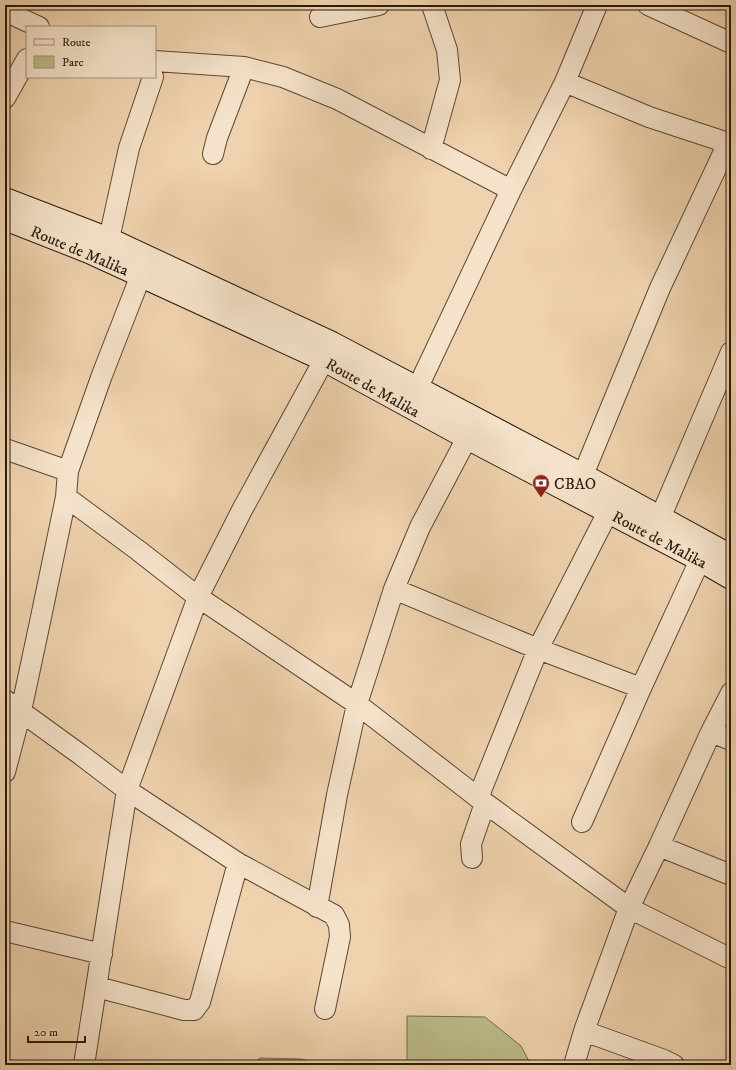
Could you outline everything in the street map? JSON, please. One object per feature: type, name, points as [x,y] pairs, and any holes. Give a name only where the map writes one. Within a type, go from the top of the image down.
[{"type":"main road","name":"Route de Malika","points":[[5,199],[109,239],[332,343],[661,516],[731,556]]},
{"type":"main road","name":"Route de Malika","points":[[5,219],[89,252],[324,360],[467,438],[700,560],[731,578]]},
{"type":"street","points":[[320,17],[379,5]]},
{"type":"street","points":[[431,149],[450,80],[447,50],[432,5]]},
{"type":"street","points":[[418,387],[510,190],[565,82],[597,5]]},
{"type":"street","points":[[648,5],[731,42]]},
{"type":"street","points":[[5,11],[37,26]]},
{"type":"street","points":[[5,98],[26,61]]},
{"type":"street","points":[[213,154],[217,138],[244,67]]},
{"type":"street","points":[[156,68],[244,67],[283,77],[337,99],[510,190]]},
{"type":"street","points":[[109,239],[129,148],[152,78]]},
{"type":"street","points":[[565,82],[649,117],[730,144],[660,288],[583,475]]},
{"type":"street","points":[[5,772],[13,706],[66,497],[68,470],[102,375],[141,275]]},
{"type":"street","points":[[661,516],[731,352]]},
{"type":"street","points":[[84,1065],[127,790],[198,597],[242,510],[324,360]]},
{"type":"street","points":[[317,907],[337,795],[357,704],[394,589],[420,527],[467,438]]},
{"type":"street","points":[[5,449],[68,470]]},
{"type":"street","points":[[66,497],[198,597],[357,704],[481,800],[629,908],[731,959]]},
{"type":"street","points":[[472,858],[471,844],[481,800],[538,649],[608,512]]},
{"type":"street","points":[[582,822],[641,688],[700,560]]},
{"type":"street","points":[[394,589],[538,649],[641,688]]},
{"type":"street","points":[[574,1065],[584,1031],[629,908],[711,732],[731,693]]},
{"type":"street","points":[[13,706],[127,790],[238,862],[334,916],[339,925],[340,937],[325,1009]]},
{"type":"street","points":[[711,732],[731,740]]},
{"type":"street","points":[[659,846],[731,875]]},
{"type":"street","points":[[97,987],[184,1010],[194,1010],[200,1002],[238,862]]},
{"type":"street","points":[[5,931],[102,954]]},
{"type":"street","points":[[584,1031],[674,1065]]},
{"type":"green space","points":[[407,1016],[485,1017],[521,1046],[531,1065],[407,1065]]},
{"type":"green space","points":[[260,1058],[301,1059],[325,1065],[250,1065]]},
{"type":"place","name":"CBAO","points":[[541,498]]}]
